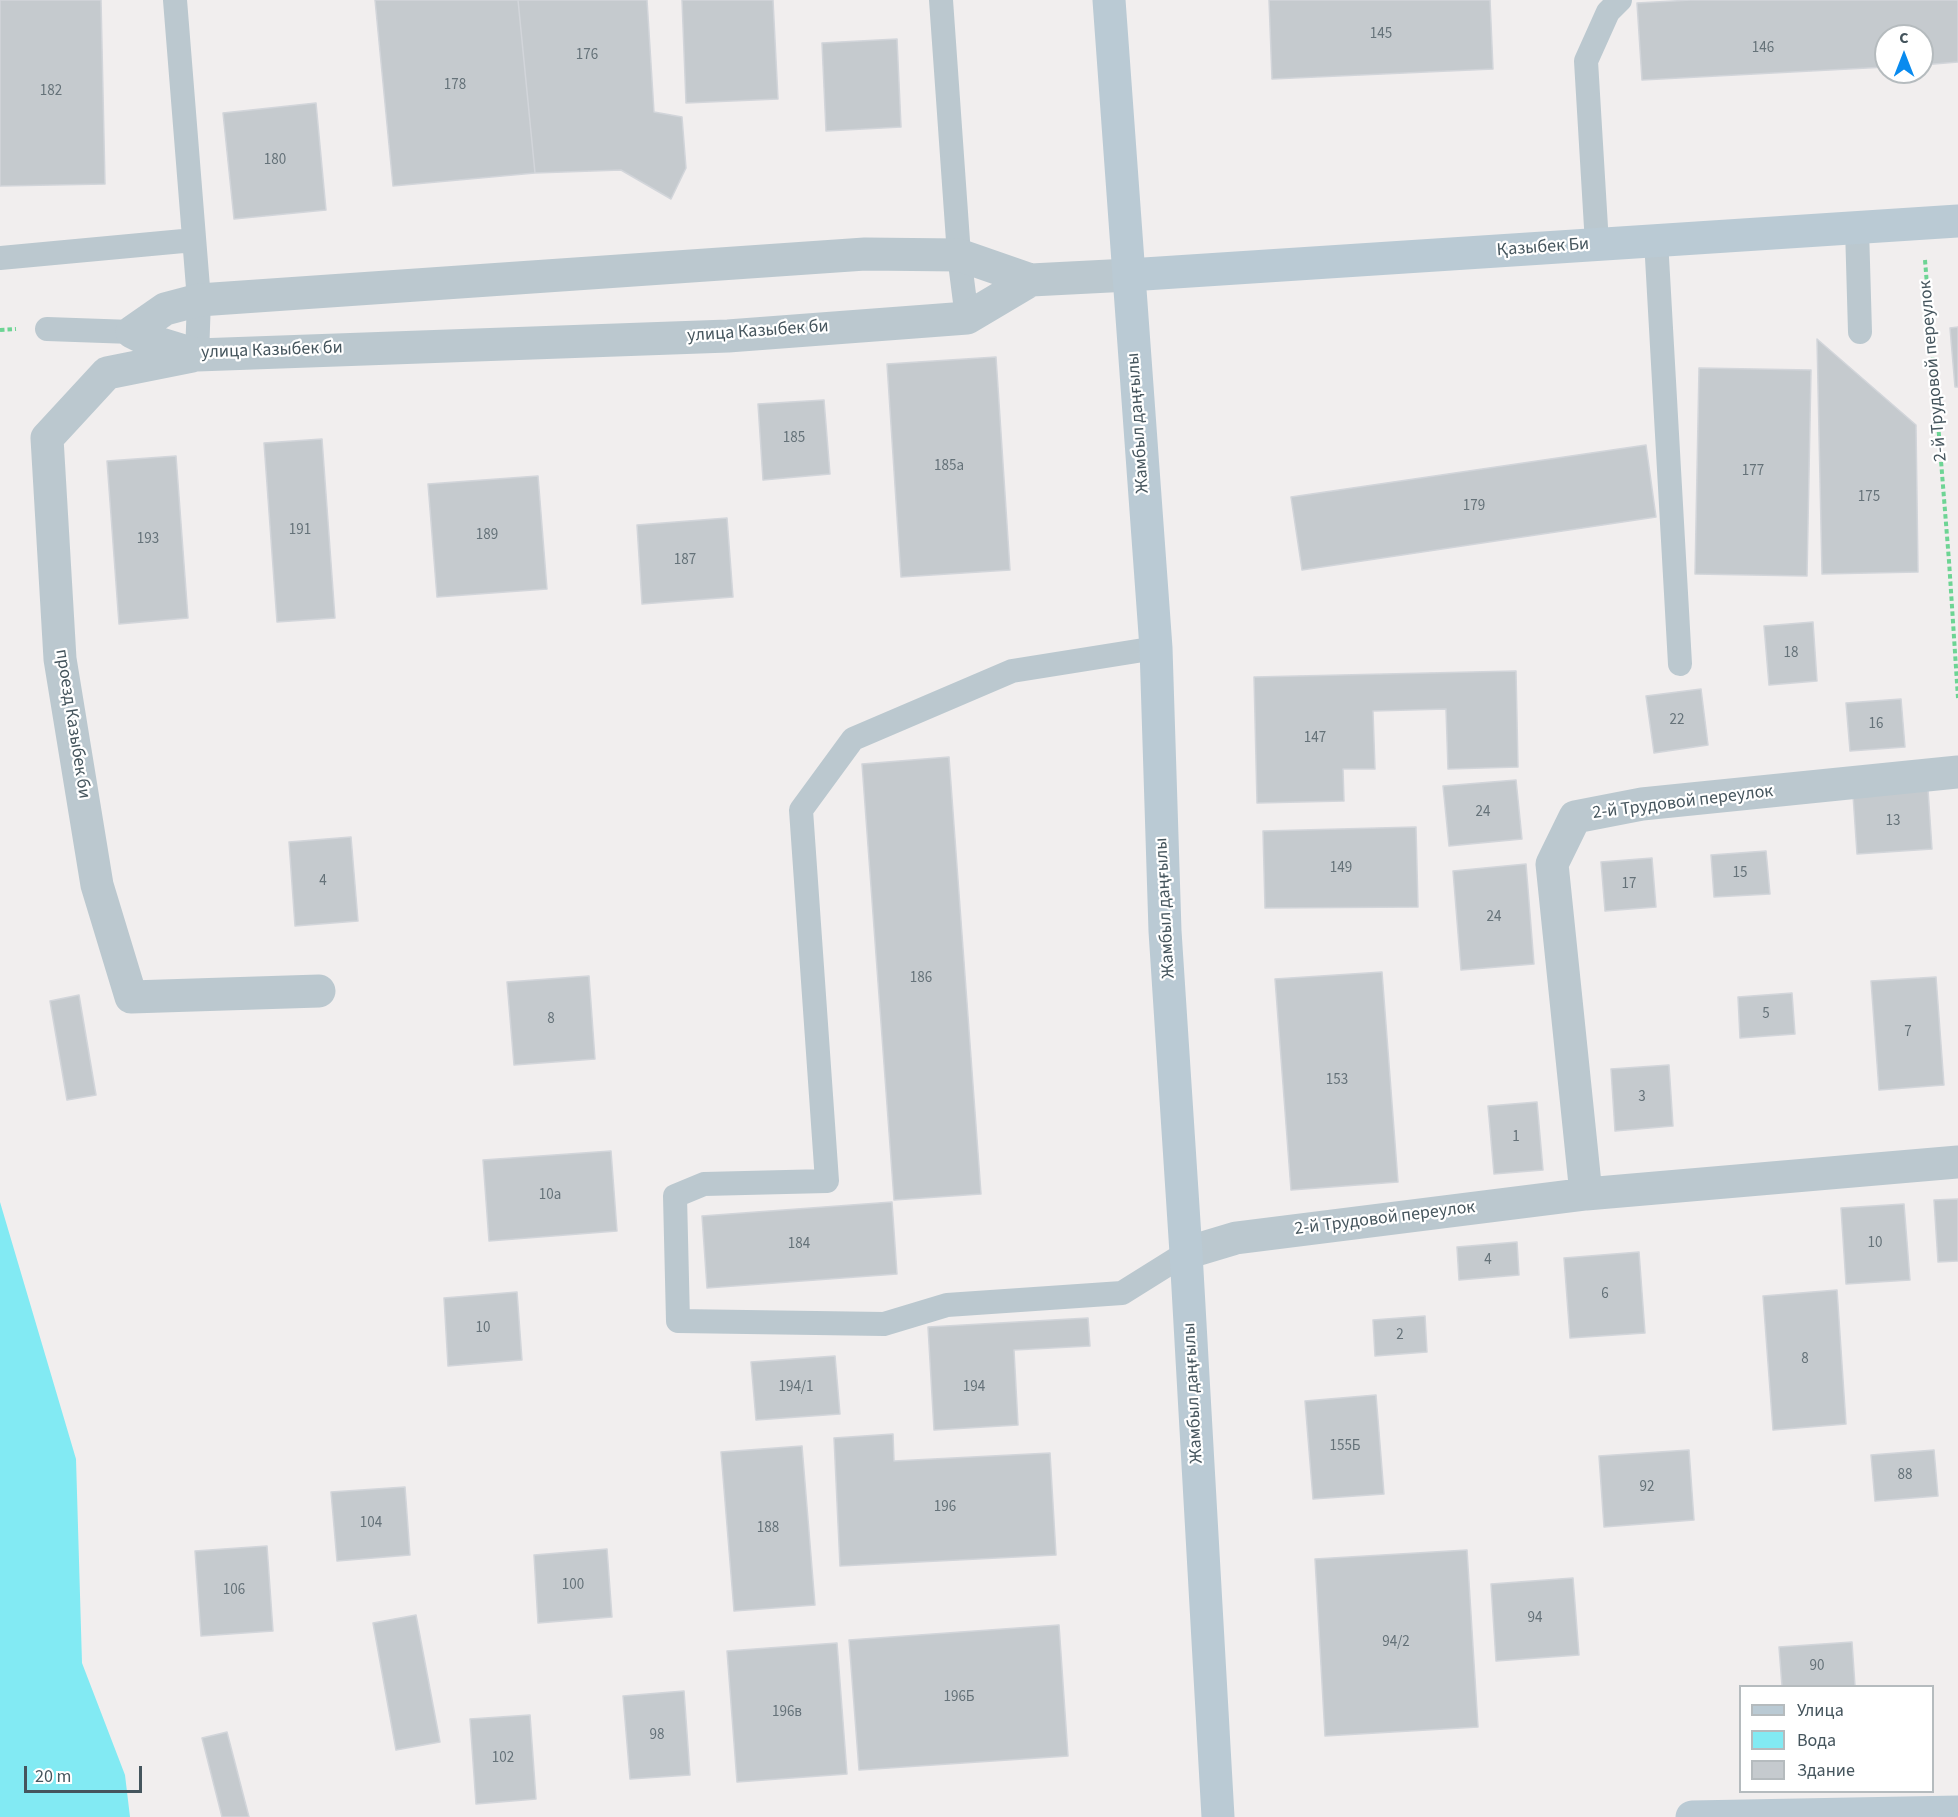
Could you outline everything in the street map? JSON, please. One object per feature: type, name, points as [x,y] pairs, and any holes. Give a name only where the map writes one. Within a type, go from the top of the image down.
[{"type":"main road","name":"Жамбыл даңғылы","points":[[1109,0],[1156,648],[1166,931],[1218,1817]]},
{"type":"main road","name":"Қазыбек Би","points":[[1128,275],[1958,221]]},
{"type":"main road","points":[[1706,1817],[1958,1812]]},
{"type":"street","name":"улица Казыбек би","points":[[1031,280],[967,318],[728,336],[197,355],[148,340],[132,332],[165,309],[199,300],[865,254],[959,255],[1031,280],[1128,275]]},
{"type":"street","name":"проезд Казыбек би","points":[[197,355],[107,373],[47,438],[60,659],[97,885],[131,997],[319,991]]},
{"type":"street","name":"2-й Трудовой переулок","points":[[1586,1194],[1552,864],[1575,817],[1642,804],[1958,772]]},
{"type":"street","name":"2-й Трудовой переулок","points":[[1186,1253],[1236,1238],[1586,1194],[1958,1162]]},
{"type":"lane","points":[[176,0],[199,300],[197,355]]},
{"type":"lane","points":[[941,0],[959,255],[967,318]]},
{"type":"lane","points":[[1597,244],[1586,61],[1608,12],[1620,0]]},
{"type":"lane","points":[[1857,228],[1860,332]]},
{"type":"lane","points":[[0,258],[194,240]]},
{"type":"lane","points":[[1656,240],[1680,664]]},
{"type":"lane","points":[[47,329],[132,332]]},
{"type":"lane","points":[[1156,648],[1012,671],[853,740],[801,810],[827,1181],[704,1184],[675,1196],[678,1321],[885,1324],[947,1305],[1122,1293],[1186,1253]]},
{"type":"path","name":"2-й Трудовой переулок","points":[[1922,223],[1950,561],[1958,698]]},
{"type":"water","points":[[0,1202],[76,1459],[82,1663],[125,1775],[130,1817],[0,1817]]},
{"type":"building","points":[[0,0],[101,0],[105,184],[0,186]]},
{"type":"building","points":[[375,0],[518,0],[535,173],[393,186]]},
{"type":"building","points":[[518,0],[647,0],[654,112],[682,117],[686,168],[671,199],[621,170],[535,173]]},
{"type":"building","points":[[682,0],[773,0],[778,99],[686,103]]},
{"type":"building","points":[[1269,0],[1490,0],[1493,69],[1272,79]]},
{"type":"building","points":[[1691,0],[1958,0],[1958,62],[1934,64],[1934,24],[1874,24],[1874,68],[1642,80],[1637,3]]},
{"type":"building","points":[[897,39],[901,127],[826,131],[822,43]]},
{"type":"building","points":[[316,103],[326,210],[234,219],[223,113]]},
{"type":"building","points":[[1958,327],[1958,387],[1955,387],[1950,328]]},
{"type":"building","points":[[1817,339],[1916,425],[1918,572],[1822,574]]},
{"type":"building","points":[[996,357],[1010,570],[901,577],[887,364]]},
{"type":"building","points":[[1699,368],[1811,370],[1807,576],[1695,574]]},
{"type":"building","points":[[824,400],[830,474],[763,480],[758,404]]},
{"type":"building","points":[[322,439],[335,618],[277,622],[264,443]]},
{"type":"building","points":[[1646,445],[1656,517],[1302,570],[1291,497]]},
{"type":"building","points":[[176,456],[188,618],[119,624],[107,461]]},
{"type":"building","points":[[538,476],[547,589],[437,597],[428,484]]},
{"type":"building","points":[[727,518],[733,597],[642,604],[637,525]]},
{"type":"building","points":[[1813,622],[1817,681],[1769,685],[1764,626]]},
{"type":"building","points":[[1516,671],[1518,767],[1448,769],[1446,709],[1373,711],[1375,769],[1343,769],[1344,801],[1257,803],[1254,677]]},
{"type":"building","points":[[1701,689],[1708,745],[1654,753],[1646,696]]},
{"type":"building","points":[[1901,699],[1905,747],[1850,751],[1846,703]]},
{"type":"building","points":[[949,757],[981,1194],[894,1200],[862,764]]},
{"type":"building","points":[[1516,780],[1522,839],[1449,846],[1443,786]]},
{"type":"building","points":[[1928,790],[1932,849],[1857,854],[1853,795]]},
{"type":"building","points":[[1416,827],[1418,907],[1265,908],[1263,831]]},
{"type":"building","points":[[351,837],[358,921],[295,926],[289,842]]},
{"type":"building","points":[[1766,851],[1770,894],[1714,897],[1711,855]]},
{"type":"building","points":[[1652,858],[1656,907],[1605,911],[1601,862]]},
{"type":"building","points":[[1526,864],[1534,964],[1461,970],[1453,871]]},
{"type":"building","points":[[1382,972],[1398,1182],[1291,1190],[1275,979]]},
{"type":"building","points":[[589,976],[595,1059],[514,1065],[507,982]]},
{"type":"building","points":[[1936,977],[1944,1085],[1879,1090],[1871,981]]},
{"type":"building","points":[[1792,993],[1795,1034],[1740,1038],[1738,997]]},
{"type":"building","points":[[79,995],[96,1095],[67,1100],[50,1001]]},
{"type":"building","points":[[1669,1065],[1673,1126],[1615,1131],[1611,1069]]},
{"type":"building","points":[[1537,1102],[1543,1170],[1494,1174],[1488,1106]]},
{"type":"building","points":[[611,1151],[617,1231],[489,1241],[483,1160]]},
{"type":"building","points":[[1958,1199],[1958,1261],[1938,1262],[1934,1200]]},
{"type":"building","points":[[892,1202],[897,1274],[707,1288],[702,1216]]},
{"type":"building","points":[[1904,1204],[1910,1280],[1846,1284],[1841,1208]]},
{"type":"building","points":[[1517,1242],[1519,1275],[1459,1280],[1457,1247]]},
{"type":"building","points":[[1639,1252],[1645,1333],[1570,1338],[1564,1258]]},
{"type":"building","points":[[1837,1290],[1846,1424],[1773,1430],[1763,1296]]},
{"type":"building","points":[[517,1292],[522,1360],[448,1366],[444,1298]]},
{"type":"building","points":[[1425,1316],[1427,1352],[1375,1356],[1373,1320]]},
{"type":"building","points":[[1088,1318],[1090,1346],[1014,1350],[1018,1425],[934,1430],[928,1327]]},
{"type":"building","points":[[835,1356],[840,1414],[756,1420],[751,1362]]},
{"type":"building","points":[[1376,1395],[1384,1494],[1313,1499],[1305,1401]]},
{"type":"building","points":[[893,1434],[894,1461],[1050,1453],[1056,1555],[840,1566],[834,1438]]},
{"type":"building","points":[[802,1446],[815,1605],[734,1611],[721,1452]]},
{"type":"building","points":[[1689,1450],[1694,1520],[1604,1527],[1599,1456]]},
{"type":"building","points":[[1934,1450],[1938,1496],[1875,1501],[1871,1455]]},
{"type":"building","points":[[405,1487],[410,1555],[337,1561],[331,1492]]},
{"type":"building","points":[[267,1546],[273,1631],[201,1636],[195,1551]]},
{"type":"building","points":[[607,1549],[612,1617],[538,1623],[534,1555]]},
{"type":"building","points":[[1467,1550],[1478,1727],[1325,1736],[1315,1559]]},
{"type":"building","points":[[1573,1578],[1579,1655],[1496,1661],[1491,1584]]},
{"type":"building","points":[[416,1615],[440,1742],[396,1750],[373,1623]]},
{"type":"building","points":[[1059,1625],[1068,1756],[859,1770],[849,1640]]},
{"type":"building","points":[[1852,1642],[1855,1685],[1782,1685],[1779,1647]]},
{"type":"building","points":[[837,1643],[847,1774],[737,1782],[727,1651]]},
{"type":"building","points":[[684,1691],[690,1775],[630,1779],[623,1696]]},
{"type":"building","points":[[530,1715],[536,1799],[476,1804],[470,1719]]},
{"type":"building","points":[[227,1732],[249,1817],[222,1817],[202,1738]]}]
